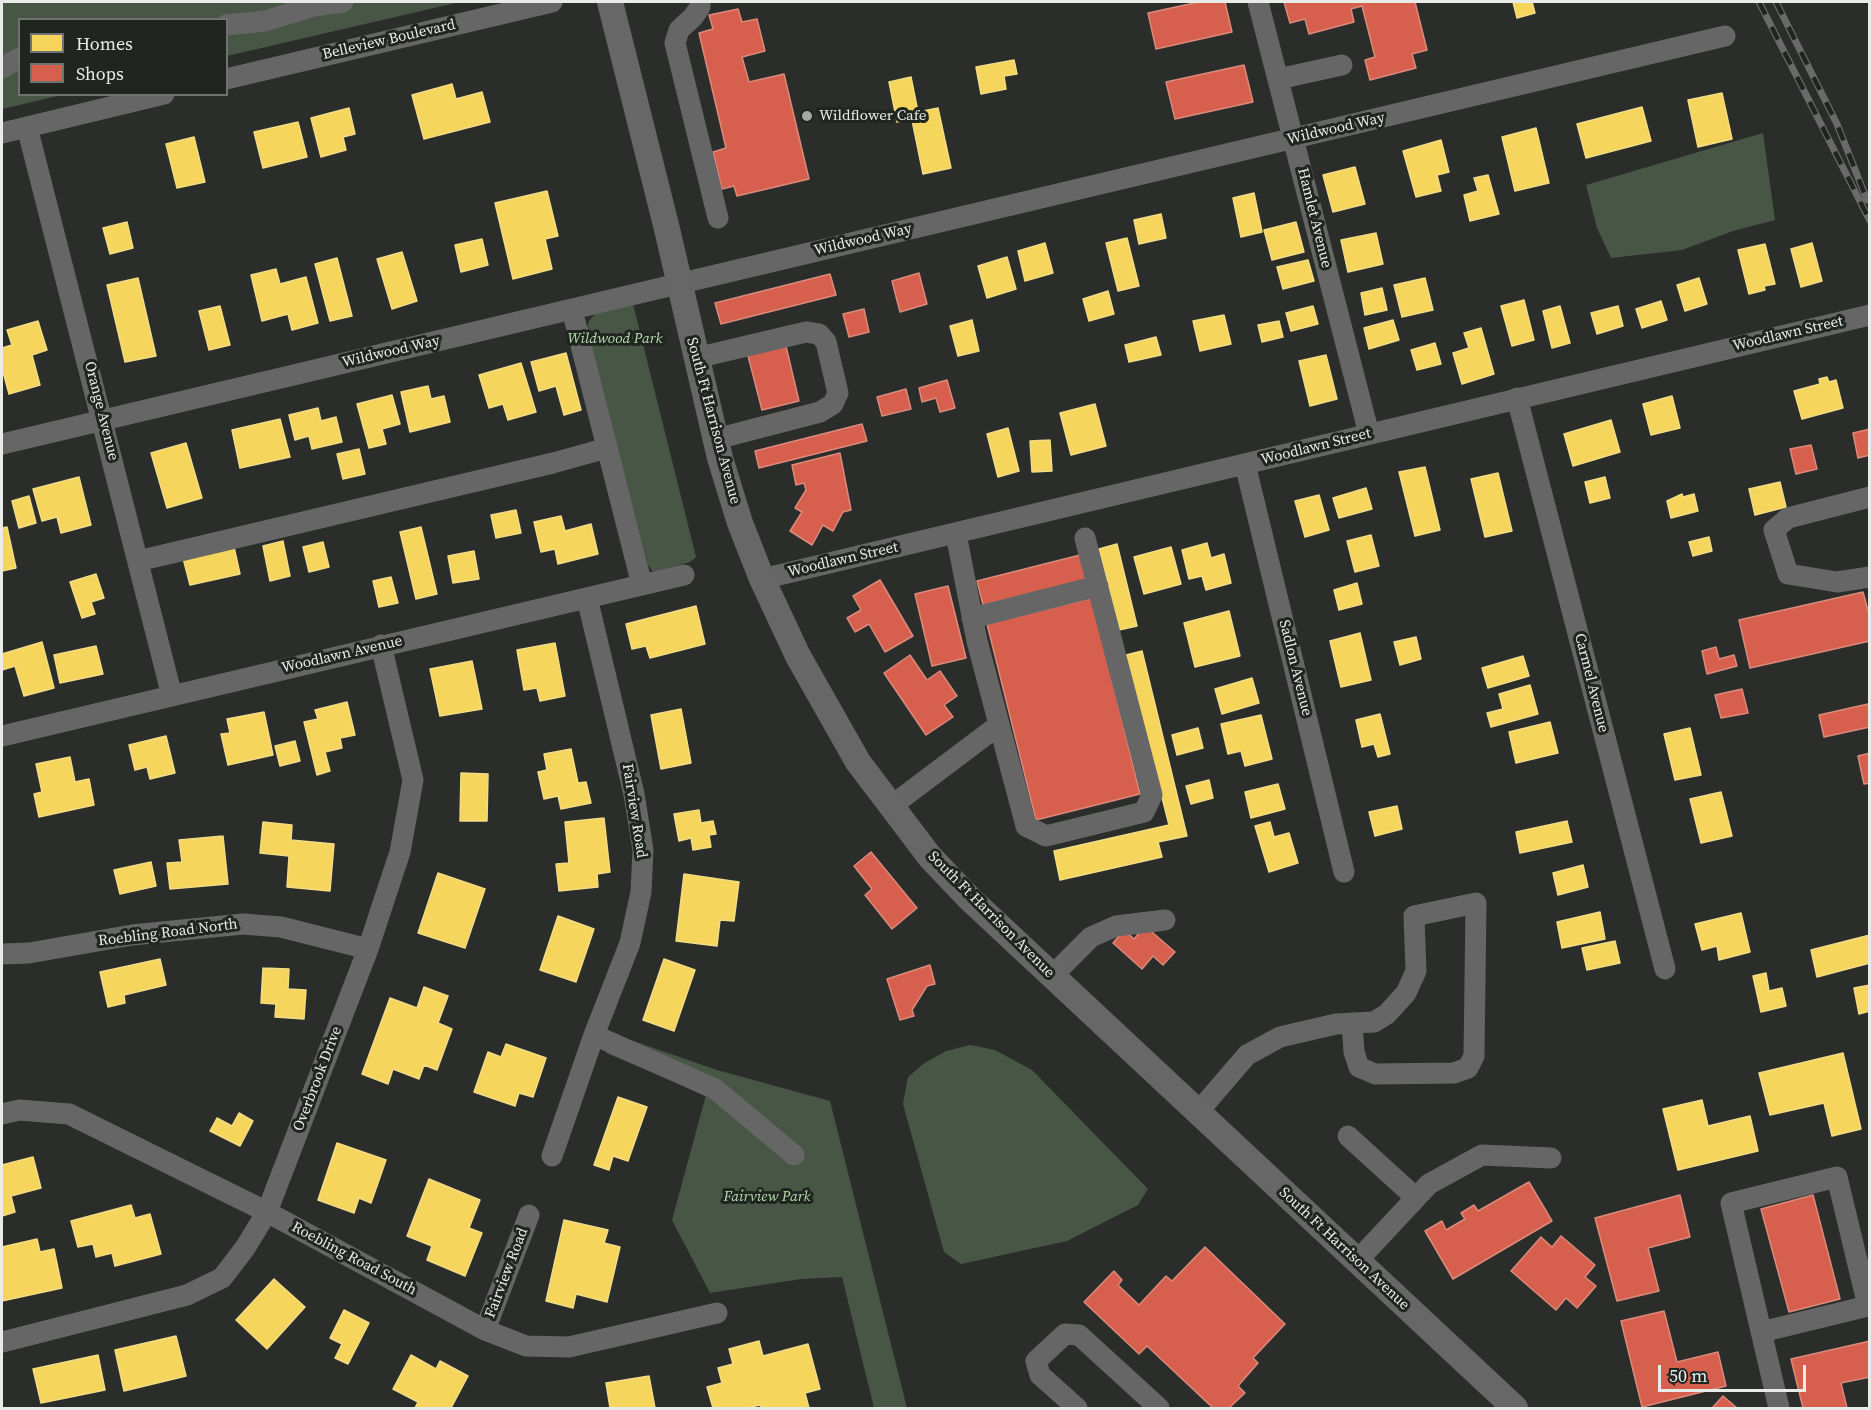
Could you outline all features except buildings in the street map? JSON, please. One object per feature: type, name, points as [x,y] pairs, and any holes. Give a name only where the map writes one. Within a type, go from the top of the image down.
[{"type":"main road","name":"South Ft Harrison Avenue","points":[[610,2],[716,439],[740,523],[762,579],[830,717],[858,762],[890,807],[938,865],[1052,976],[1515,1408]]},
{"type":"street","points":[[228,25],[265,21],[314,6],[344,2]]},
{"type":"street","name":"Belleview Boulevard","points":[[228,80],[552,2]]},
{"type":"street","points":[[700,2],[700,7],[693,17],[679,30],[675,44],[718,218]]},
{"type":"street","name":"Hamlet Avenue","points":[[1258,2],[1369,434]]},
{"type":"street","name":"Wildwood Way","points":[[2,444],[1725,36]]},
{"type":"street","points":[[2,68],[18,59]]},
{"type":"street","points":[[1278,79],[1342,64]]},
{"type":"street","points":[[2,133],[156,96]]},
{"type":"street","name":"Orange Avenue","points":[[27,127],[172,696]]},
{"type":"street","points":[[573,309],[642,585]]},
{"type":"street","name":"Woodlawn Street","points":[[762,579],[1869,315]]},
{"type":"street","points":[[696,358],[806,332],[819,334],[826,342],[836,382],[838,393],[833,404],[820,412],[716,439]]},
{"type":"street","name":"Carmel Avenue","points":[[1518,398],[1665,969]]},
{"type":"street","points":[[138,561],[553,463],[607,448]]},
{"type":"street","name":"Sadlon Avenue","points":[[1245,464],[1344,872]]},
{"type":"street","points":[[1869,497],[1788,518],[1774,530],[1788,574],[1837,582],[1869,578]]},
{"type":"street","points":[[956,534],[972,618],[1026,826],[1046,836],[1144,812],[1152,795],[1085,538]]},
{"type":"street","name":"Woodlawn Avenue","points":[[2,736],[684,575]]},
{"type":"street","points":[[972,618],[1098,586]]},
{"type":"street","name":"Fairview Road","points":[[552,1156],[594,1035],[630,943],[641,892],[643,849],[634,794],[587,598]]},
{"type":"street","name":"Overbrook Drive","points":[[2,1342],[187,1295],[222,1278],[245,1248],[267,1212],[368,949],[400,852],[413,780],[381,645]]},
{"type":"street","points":[[890,807],[999,725]]},
{"type":"street","points":[[1198,1112],[1247,1055],[1280,1037],[1336,1024],[1352,1023],[1374,1022],[1387,1014],[1406,993],[1416,971],[1414,916],[1476,903],[1474,1056],[1468,1068],[1455,1073],[1375,1074],[1359,1067],[1354,1052],[1352,1023]]},
{"type":"street","points":[[1052,976],[1091,937],[1116,926],[1165,920]]},
{"type":"street","name":"Roebling Road North","points":[[2,954],[29,953],[132,935],[243,924],[281,927],[368,949]]},
{"type":"street","points":[[594,1035],[715,1089],[794,1155]]},
{"type":"street","name":"Roebling Road South","points":[[2,1114],[19,1110],[69,1114],[267,1212],[485,1330],[526,1346],[569,1347],[717,1313]]},
{"type":"street","points":[[1348,1136],[1416,1198]]},
{"type":"street","points":[[1357,1261],[1429,1184],[1482,1155],[1551,1158]]},
{"type":"street","points":[[1761,1332],[1868,1306],[1837,1177],[1731,1203],[1761,1332],[1779,1408]]},
{"type":"street","name":"Fairview Road","points":[[485,1330],[529,1215]]},
{"type":"street","points":[[1077,1408],[1040,1375],[1036,1361],[1065,1334],[1079,1335],[1159,1408]]},
{"type":"green space","points":[[2,2],[460,2],[228,56],[228,18],[18,18],[18,96],[58,96],[2,109]]},
{"type":"green space","points":[[1763,133],[1775,220],[1733,231],[1682,250],[1611,258],[1597,228],[1586,185]]},
{"type":"green space","name":"Wildwood Park","points":[[633,304],[696,557],[690,562],[653,572],[648,565],[586,331],[589,321],[595,314]]},
{"type":"green space","name":"Fairview Park","points":[[613,1034],[717,1070],[830,1101],[907,1408],[874,1408],[842,1277],[801,1279],[710,1293],[672,1220],[706,1095],[606,1053]]},
{"type":"green space","points":[[970,1045],[995,1050],[1032,1070],[1148,1189],[1138,1205],[1067,1241],[961,1264],[944,1252],[903,1104],[908,1077],[923,1064],[946,1051]]},
{"type":"railway","points":[[1759,2],[1870,221]]},
{"type":"railway","points":[[1776,2],[1837,124],[1867,200]]},
{"type":"place","name":"Wildflower Cafe","points":[[807,116]]}]
